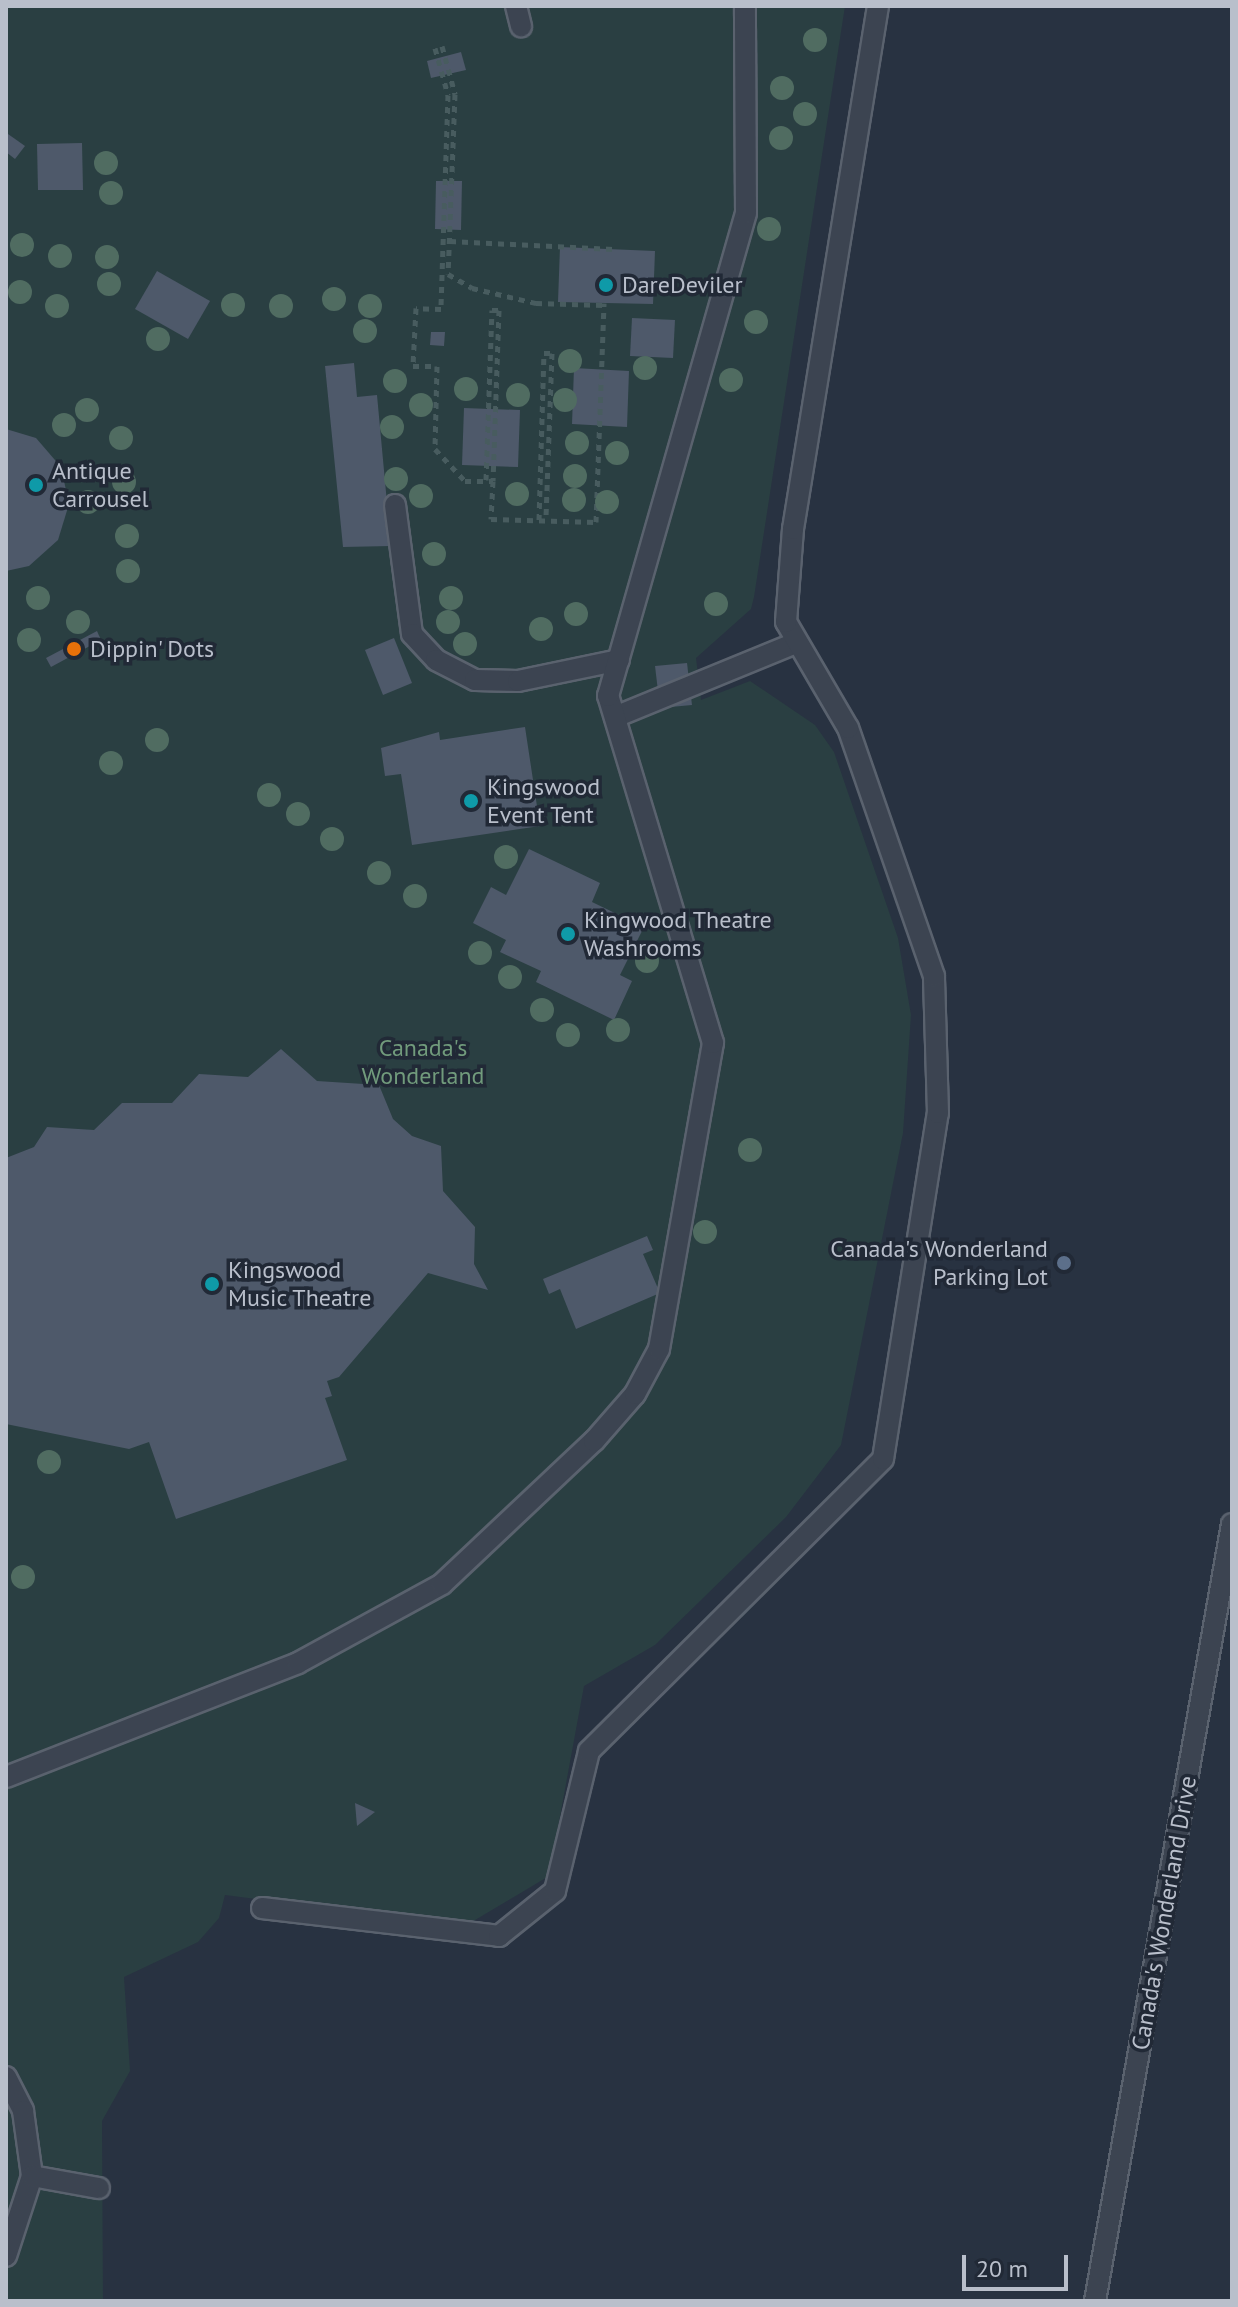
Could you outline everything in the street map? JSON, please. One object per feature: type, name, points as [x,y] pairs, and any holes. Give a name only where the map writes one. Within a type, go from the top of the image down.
[{"type":"lane","points":[[516,6],[521,26]]},
{"type":"lane","points":[[6,1777],[298,1663],[442,1584],[635,1394],[669,1313],[713,1043],[608,696],[746,213],[745,6]]},
{"type":"lane","points":[[262,1908],[499,1936],[555,1891],[589,1751],[883,1459],[938,1113],[934,976],[848,728],[793,644],[786,622],[793,529],[878,6]]},
{"type":"lane","points":[[395,505],[412,634],[436,660],[475,680],[518,681],[619,660]]},
{"type":"lane","points":[[615,717],[793,644]]},
{"type":"lane","name":"Canada's Wonderland Drive","points":[[1095,2301],[1232,1524]]},
{"type":"lane","points":[[6,2077],[23,2111],[32,2176],[6,2256]]},
{"type":"lane","points":[[32,2176],[99,2188]]},
{"type":"path","points":[[489,481],[465,481],[435,449],[437,366],[413,366],[416,308],[441,309],[448,95],[439,47],[455,94],[448,274],[472,288],[536,303],[604,304],[596,522],[491,519],[489,481],[492,310],[499,310],[489,481]]},
{"type":"path","points":[[450,241],[613,249]]},
{"type":"path","points":[[544,353],[552,353],[542,520],[544,353]]},
{"type":"green space","name":"Canada's Wonderland","points":[[6,6],[845,6],[754,597],[751,609],[696,658],[701,700],[750,681],[815,725],[834,752],[898,938],[911,1015],[903,1133],[841,1445],[786,1517],[655,1645],[584,1686],[549,1876],[465,1926],[225,1895],[219,1918],[198,1942],[124,1977],[130,2071],[102,2121],[103,2301],[6,2301]]},
{"type":"building","points":[[461,52],[466,70],[431,78],[427,61]]},
{"type":"building","points":[[8,134],[25,146],[15,159],[6,152]]},
{"type":"building","points":[[82,143],[83,190],[38,190],[37,144]]},
{"type":"building","points":[[436,181],[462,181],[461,230],[435,229]]},
{"type":"building","name":"DareDeviler","points":[[560,247],[655,251],[653,304],[558,302]]},
{"type":"building","points":[[157,271],[210,301],[188,339],[135,309]]},
{"type":"building","points":[[632,318],[675,320],[673,358],[630,356]]},
{"type":"building","points":[[431,332],[445,332],[444,346],[430,345]]},
{"type":"building","points":[[354,363],[357,397],[377,395],[391,546],[343,547],[325,366]]},
{"type":"building","points":[[574,368],[629,371],[627,427],[572,424]]},
{"type":"building","points":[[464,408],[520,410],[518,467],[462,465]]},
{"type":"building","name":"Antique Carrousel","points":[[6,429],[36,438],[61,467],[69,504],[58,540],[29,566],[6,571]]},
{"type":"building","name":"Dippin' Dots","points":[[97,631],[101,640],[51,667],[46,658]]},
{"type":"building","points":[[394,638],[412,683],[383,695],[365,650]]},
{"type":"building","points":[[687,663],[692,705],[660,708],[655,666]]},
{"type":"building","name":"Kingswood Event Tent","points":[[525,727],[540,826],[412,845],[401,774],[385,776],[381,748],[439,732],[440,740]]},
{"type":"building","name":"Kingwood Theatre Washrooms","points":[[529,849],[600,883],[592,902],[644,927],[620,975],[632,981],[614,1020],[536,982],[541,971],[500,952],[506,940],[473,923],[491,887],[506,895]]},
{"type":"building","name":"Kingswood Music Theatre","points":[[281,1049],[317,1081],[379,1085],[393,1119],[412,1136],[441,1146],[443,1191],[475,1227],[474,1264],[488,1290],[428,1273],[339,1377],[327,1381],[332,1396],[325,1398],[347,1460],[176,1519],[149,1442],[129,1449],[6,1424],[6,1158],[34,1147],[47,1127],[94,1130],[122,1103],[172,1103],[199,1074],[248,1077]]},
{"type":"building","points":[[647,1236],[653,1250],[643,1254],[660,1293],[576,1329],[560,1289],[549,1294],[543,1279]]},
{"type":"building","points":[[355,1803],[375,1812],[357,1826]]},
{"type":"place","name":"DareDeviler","points":[[606,285]]},
{"type":"place","name":"Antique Carrousel","points":[[36,485]]},
{"type":"place","name":"Dippin' Dots","points":[[74,649]]},
{"type":"place","name":"Kingswood Event Tent","points":[[471,801]]},
{"type":"place","name":"Kingwood Theatre Washrooms","points":[[568,934]]},
{"type":"place","name":"Canada's Wonderland Parking Lot","points":[[1064,1263]]},
{"type":"place","name":"Kingswood Music Theatre","points":[[212,1284]]}]
